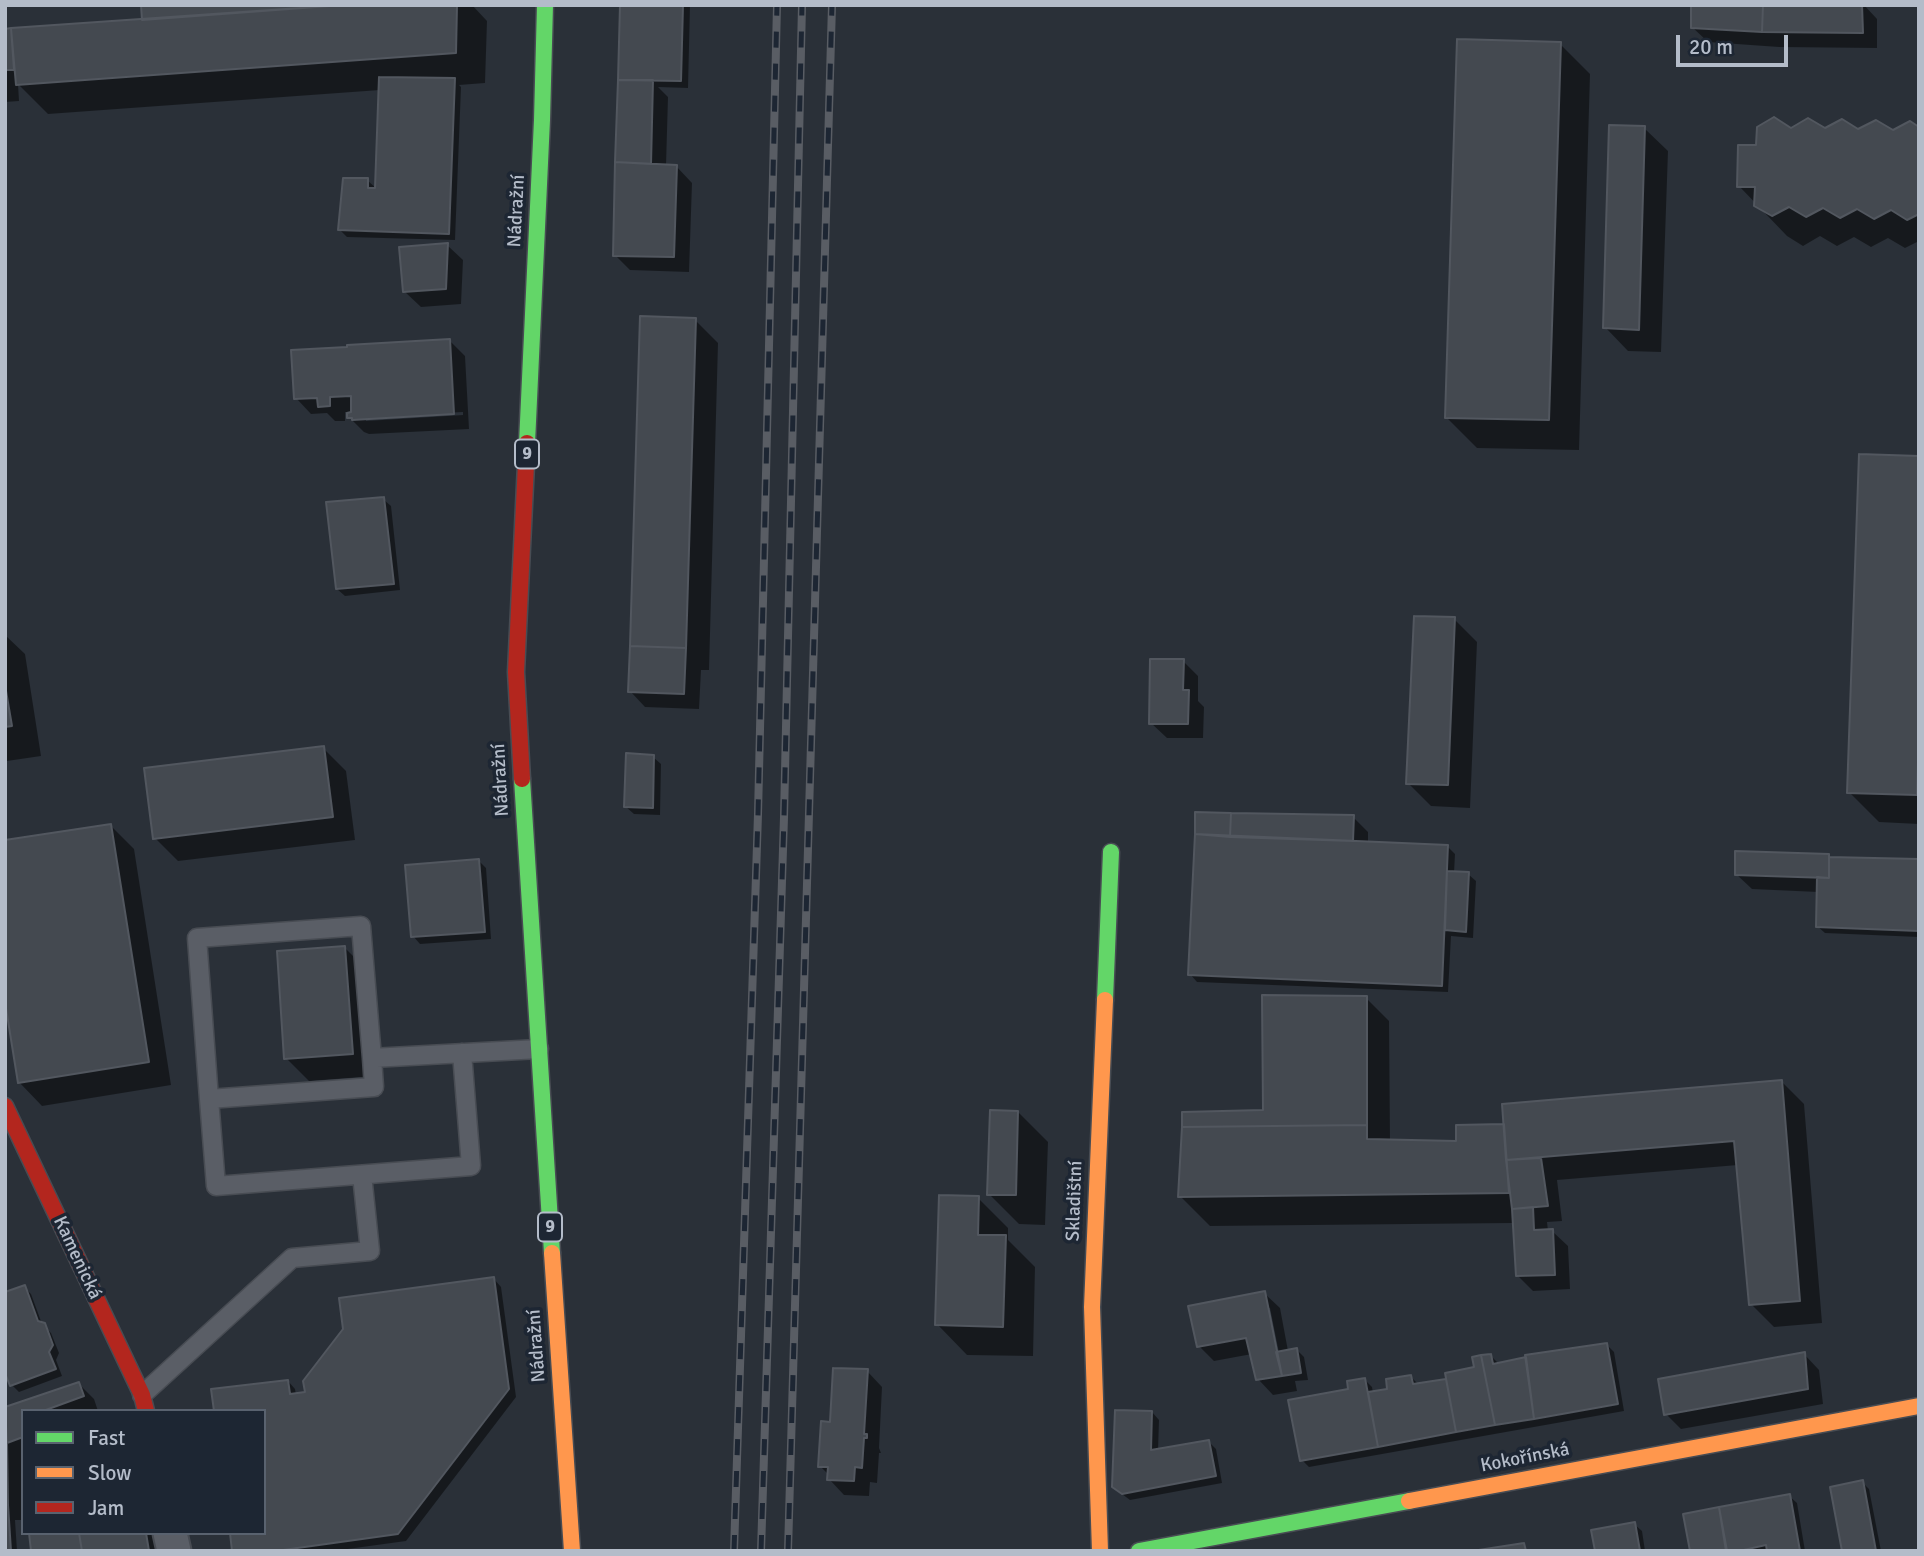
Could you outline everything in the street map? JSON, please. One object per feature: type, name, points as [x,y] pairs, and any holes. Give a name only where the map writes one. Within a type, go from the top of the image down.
[{"type":"main road","name":"Nádražní","points":[[545,5],[516,672],[572,1551]]},
{"type":"main road","name":"Skladištní","points":[[1100,1551],[1092,1307],[1111,852]]},
{"type":"main road","name":"Kamenická","points":[[5,1106],[144,1403]]},
{"type":"main road","name":"Kokořínská","points":[[1139,1551],[1919,1406]]},
{"type":"lane","points":[[209,1100],[374,1087],[372,1058],[361,926],[197,938],[209,1100],[216,1186],[471,1166],[462,1053]]},
{"type":"lane","points":[[372,1058],[538,1049]]},
{"type":"lane","points":[[144,1403],[292,1258],[369,1251],[362,1175]]},
{"type":"building","points":[[141,5],[343,5],[142,20]]},
{"type":"building","points":[[343,5],[457,5],[456,53],[16,85],[11,28]]},
{"type":"building","points":[[620,5],[683,5],[681,81],[618,80]]},
{"type":"building","points":[[1691,5],[1763,5],[1762,32],[1691,28]]},
{"type":"building","points":[[1763,5],[1862,5],[1863,33],[1762,32]]},
{"type":"building","points":[[11,28],[14,70],[5,70],[5,29]]},
{"type":"building","points":[[1457,39],[1561,42],[1549,420],[1445,418]]},
{"type":"building","points":[[379,77],[455,78],[449,234],[338,230],[343,178],[368,178],[368,188],[375,188]]},
{"type":"building","points":[[618,80],[653,80],[651,164],[615,162]]},
{"type":"building","points":[[1774,117],[1791,128],[1808,118],[1825,128],[1842,119],[1858,129],[1876,120],[1893,130],[1910,121],[1919,127],[1919,214],[1907,220],[1891,210],[1874,219],[1857,209],[1840,218],[1823,208],[1806,217],[1789,207],[1772,216],[1754,206],[1755,187],[1737,187],[1738,145],[1756,145],[1757,127]]},
{"type":"building","points":[[1609,125],[1645,126],[1639,330],[1603,328]]},
{"type":"building","points":[[615,162],[677,165],[674,257],[613,256]]},
{"type":"building","points":[[448,243],[446,289],[403,292],[399,247]]},
{"type":"building","points":[[640,316],[696,318],[686,648],[630,646]]},
{"type":"building","points":[[450,339],[454,414],[352,420],[347,418],[347,413],[351,412],[351,396],[330,397],[330,406],[318,407],[317,398],[294,399],[291,350]]},
{"type":"building","points":[[1859,454],[1919,456],[1917,795],[1847,793]]},
{"type":"building","points":[[384,497],[394,584],[336,589],[326,502]]},
{"type":"building","points":[[1414,616],[1455,617],[1448,785],[1406,784]]},
{"type":"building","points":[[630,646],[686,648],[684,694],[628,692]]},
{"type":"building","points":[[1150,659],[1184,659],[1183,690],[1189,690],[1188,724],[1149,724]]},
{"type":"building","points":[[5,685],[12,726],[5,727]]},
{"type":"building","points":[[324,746],[333,817],[153,839],[144,768]]},
{"type":"building","points":[[626,753],[654,755],[653,808],[624,807]]},
{"type":"building","points":[[1195,812],[1231,813],[1230,837],[1195,834]]},
{"type":"building","points":[[1231,813],[1354,815],[1353,841],[1230,837]]},
{"type":"building","points":[[111,824],[149,1062],[18,1083],[5,1002],[5,840]]},
{"type":"building","points":[[1195,834],[1448,845],[1442,986],[1188,975]]},
{"type":"building","points":[[1735,851],[1829,854],[1829,878],[1735,875]]},
{"type":"building","points":[[1829,857],[1919,859],[1919,931],[1816,927],[1817,877],[1829,878]]},
{"type":"building","points":[[479,859],[485,932],[411,937],[405,865]]},
{"type":"building","points":[[1447,871],[1469,872],[1466,932],[1445,930]]},
{"type":"building","points":[[345,946],[353,1054],[284,1059],[277,951]]},
{"type":"building","points":[[1262,995],[1367,996],[1367,1125],[1182,1127],[1182,1112],[1263,1110]]},
{"type":"building","points":[[1782,1080],[1800,1301],[1749,1305],[1734,1141],[1506,1160],[1502,1104]]},
{"type":"building","points":[[990,1110],[1018,1111],[1016,1195],[987,1195]]},
{"type":"building","points":[[1504,1124],[1509,1193],[1178,1197],[1182,1127],[1367,1125],[1367,1139],[1456,1141],[1456,1125]]},
{"type":"building","points":[[1541,1158],[1548,1206],[1512,1209],[1506,1160]]},
{"type":"building","points":[[939,1195],[979,1196],[978,1235],[1006,1235],[1003,1327],[935,1325]]},
{"type":"building","points":[[1533,1207],[1534,1230],[1553,1229],[1555,1275],[1516,1276],[1512,1209]]},
{"type":"building","points":[[494,1277],[509,1389],[398,1534],[276,1551],[232,1551],[230,1535],[266,1535],[266,1409],[214,1409],[211,1389],[288,1380],[290,1394],[305,1392],[303,1381],[343,1329],[339,1298]]},
{"type":"building","points":[[25,1285],[38,1321],[45,1323],[53,1345],[49,1352],[56,1369],[10,1386],[5,1373],[5,1292]]},
{"type":"building","points":[[1265,1291],[1282,1376],[1256,1380],[1246,1338],[1197,1347],[1188,1306]]},
{"type":"building","points":[[1607,1343],[1618,1404],[1534,1419],[1525,1355]]},
{"type":"building","points":[[1297,1348],[1301,1373],[1282,1376],[1276,1352]]},
{"type":"building","points":[[1805,1352],[1808,1389],[1664,1415],[1658,1379]]},
{"type":"building","points":[[1491,1354],[1493,1364],[1526,1357],[1534,1419],[1495,1425],[1481,1355]]},
{"type":"building","points":[[1481,1355],[1495,1425],[1456,1432],[1445,1373],[1474,1367],[1472,1357]]},
{"type":"building","points":[[833,1368],[868,1369],[864,1434],[867,1434],[867,1438],[864,1438],[862,1468],[855,1467],[854,1481],[827,1480],[828,1467],[818,1467],[821,1421],[830,1422]]},
{"type":"building","points":[[1411,1375],[1413,1384],[1446,1379],[1456,1432],[1378,1447],[1368,1392],[1387,1389],[1386,1379]]},
{"type":"building","points":[[1365,1378],[1378,1447],[1300,1461],[1288,1400],[1348,1389],[1347,1381]]},
{"type":"building","points":[[79,1382],[84,1396],[48,1409],[21,1409],[21,1438],[7,1443],[5,1407]]},
{"type":"building","points":[[1115,1410],[1152,1411],[1151,1450],[1209,1440],[1216,1476],[1122,1494],[1112,1487]]},
{"type":"building","points":[[7,1443],[8,1505],[5,1505]]},
{"type":"building","points":[[1863,1480],[1876,1551],[1842,1551],[1830,1487]]},
{"type":"building","points":[[1790,1494],[1800,1551],[1767,1551],[1766,1545],[1727,1551],[1719,1507]]},
{"type":"building","points":[[5,1505],[8,1505],[11,1551],[5,1551]]},
{"type":"building","points":[[1719,1507],[1726,1551],[1690,1551],[1683,1514]]},
{"type":"building","points":[[1635,1522],[1640,1551],[1595,1551],[1591,1530]]},
{"type":"building","points":[[29,1535],[79,1535],[82,1551],[31,1551]]},
{"type":"building","points":[[79,1535],[146,1535],[149,1551],[82,1551]]},
{"type":"building","points":[[1524,1543],[1526,1551],[1472,1551]]},
{"type":"railway","points":[[734,1551],[758,814],[777,5]]},
{"type":"railway","points":[[761,1551],[784,817],[802,5]]},
{"type":"railway","points":[[788,1551],[832,5]]},
{"type":"traffic: fast","points":[[527,443],[545,5]]},
{"type":"traffic: fast","points":[[522,779],[552,1253]]},
{"type":"traffic: fast","points":[[1105,1000],[1111,852]]},
{"type":"traffic: fast","points":[[1139,1551],[1409,1501]]},
{"type":"traffic: slow","points":[[1100,1551],[1092,1307],[1105,1000]]},
{"type":"traffic: slow","points":[[552,1253],[572,1551]]},
{"type":"traffic: slow","points":[[1409,1501],[1919,1406]]},
{"type":"traffic: jam","points":[[522,779],[516,672],[527,443]]},
{"type":"traffic: jam","points":[[5,1106],[142,1395],[146,1409]]}]
